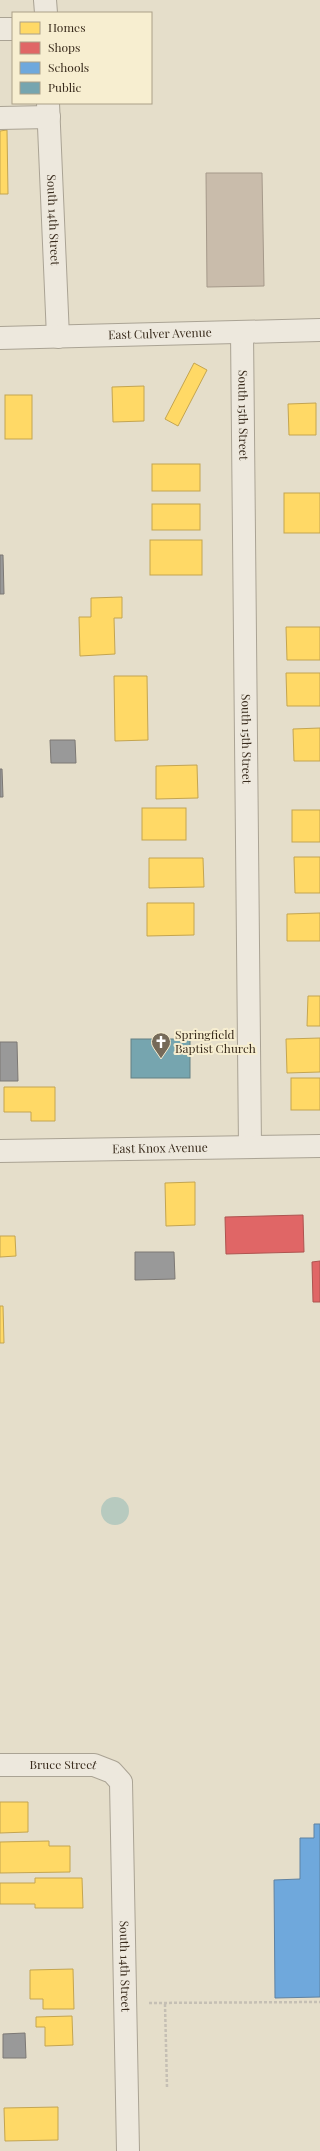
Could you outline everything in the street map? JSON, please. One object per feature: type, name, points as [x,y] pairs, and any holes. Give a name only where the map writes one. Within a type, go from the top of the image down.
[{"type":"street","points":[[45,0],[46,12]]},
{"type":"street","points":[[0,29],[12,29]]},
{"type":"street","points":[[0,118],[48,110]]},
{"type":"street","name":"South 14th Street","points":[[48,110],[58,337]]},
{"type":"street","name":"East Culver Avenue","points":[[0,338],[320,330]]},
{"type":"street","name":"South 15th Street","points":[[242,332],[250,1147]]},
{"type":"street","name":"East Knox Avenue","points":[[0,1151],[320,1146]]},
{"type":"street","name":"Bruce Street","points":[[0,1765],[94,1765],[112,1772],[121,1782]]},
{"type":"street","name":"South 14th Street","points":[[121,1782],[128,2151]]},
{"type":"path","points":[[147,2003],[320,2002]]},
{"type":"path","points":[[165,2004],[167,2087]]},
{"type":"shaded area","points":[[115,1497],[125,1501],[129,1511],[125,1521],[115,1525],[105,1521],[101,1511],[105,1501]]},
{"type":"building: Homes","points":[[7,130],[8,194],[0,194],[0,131]]},
{"type":"building: Homes","points":[[194,363],[207,370],[178,426],[165,419]]},
{"type":"building: Homes","points":[[144,386],[144,421],[113,422],[112,387]]},
{"type":"building: Homes","points":[[5,395],[32,395],[32,439],[5,439]]},
{"type":"building: Homes","points":[[316,403],[316,435],[289,435],[288,404]]},
{"type":"building: Homes","points":[[152,464],[200,464],[200,491],[152,491]]},
{"type":"building: Homes","points":[[284,493],[320,493],[320,533],[284,533]]},
{"type":"building: Homes","points":[[152,504],[200,504],[200,530],[152,530]]},
{"type":"building: Homes","points":[[150,540],[202,540],[202,575],[150,575]]},
{"type":"building: Homes","points":[[122,597],[122,618],[114,618],[115,654],[80,656],[79,617],[91,617],[91,598]]},
{"type":"building: Homes","points":[[286,627],[320,627],[320,660],[287,660]]},
{"type":"building: Homes","points":[[286,673],[320,673],[320,706],[287,706]]},
{"type":"building: Homes","points":[[114,676],[147,676],[148,740],[115,741]]},
{"type":"building: Homes","points":[[320,728],[320,761],[294,761],[293,729]]},
{"type":"building: Homes","points":[[197,765],[198,798],[156,799],[156,766]]},
{"type":"building: Homes","points":[[142,808],[186,808],[186,840],[142,840]]},
{"type":"building: Homes","points":[[292,810],[320,810],[320,842],[292,842]]},
{"type":"building: Homes","points":[[294,857],[320,857],[320,893],[295,893]]},
{"type":"building: Homes","points":[[149,858],[203,858],[204,887],[149,888]]},
{"type":"building: Homes","points":[[147,903],[194,903],[194,935],[147,936]]},
{"type":"building: Homes","points":[[320,913],[320,941],[287,941],[287,914]]},
{"type":"building: Homes","points":[[308,996],[320,996],[320,1026],[307,1026]]},
{"type":"building: Homes","points":[[320,1038],[320,1072],[287,1073],[286,1039]]},
{"type":"building: Homes","points":[[291,1078],[320,1078],[320,1110],[291,1110]]},
{"type":"building: Homes","points":[[4,1087],[55,1087],[55,1121],[31,1121],[31,1112],[4,1112]]},
{"type":"building: Homes","points":[[195,1182],[195,1225],[166,1226],[165,1183]]},
{"type":"building: Homes","points":[[0,1236],[15,1236],[16,1256],[0,1257]]},
{"type":"building: Homes","points":[[0,1306],[3,1306],[4,1343],[0,1343]]},
{"type":"building: Homes","points":[[0,1802],[28,1802],[28,1832],[0,1833]]},
{"type":"building: Homes","points":[[49,1841],[49,1846],[70,1846],[70,1872],[0,1873],[0,1842]]},
{"type":"building: Homes","points":[[35,1878],[82,1878],[83,1908],[35,1908],[35,1904],[0,1904],[0,1883],[35,1883]]},
{"type":"building: Homes","points":[[73,1969],[74,2009],[43,2009],[43,1999],[30,1999],[30,1970]]},
{"type":"building: Homes","points":[[72,2016],[73,2045],[45,2046],[45,2027],[36,2027],[36,2017]]},
{"type":"building: Homes","points":[[58,2107],[58,2140],[5,2141],[4,2108]]},
{"type":"building: Shops","points":[[303,1215],[304,1252],[226,1254],[225,1217]]},
{"type":"building: Shops","points":[[320,1261],[320,1302],[313,1302],[312,1262]]},
{"type":"building: Schools","points":[[314,1824],[320,1824],[320,1997],[275,1998],[274,1880],[300,1879],[300,1838],[314,1838]]},
{"type":"building: Public","points":[[131,1039],[190,1039],[190,1078],[131,1078]]},
{"type":"building: Industry","points":[[0,555],[3,555],[4,594],[0,594]]},
{"type":"building: Industry","points":[[50,740],[75,740],[76,763],[51,763]]},
{"type":"building: Industry","points":[[0,769],[2,769],[3,797],[0,797]]},
{"type":"building: Industry","points":[[0,1042],[17,1042],[18,1081],[0,1081]]},
{"type":"building: Industry","points":[[135,1252],[174,1252],[175,1279],[135,1280]]},
{"type":"building: Industry","points":[[25,2033],[26,2058],[3,2058],[3,2034]]},
{"type":"building: Other","points":[[206,173],[262,173],[264,286],[207,287]]},
{"type":"place","name":"Springfield Baptist Church","points":[[161,1059]]}]
